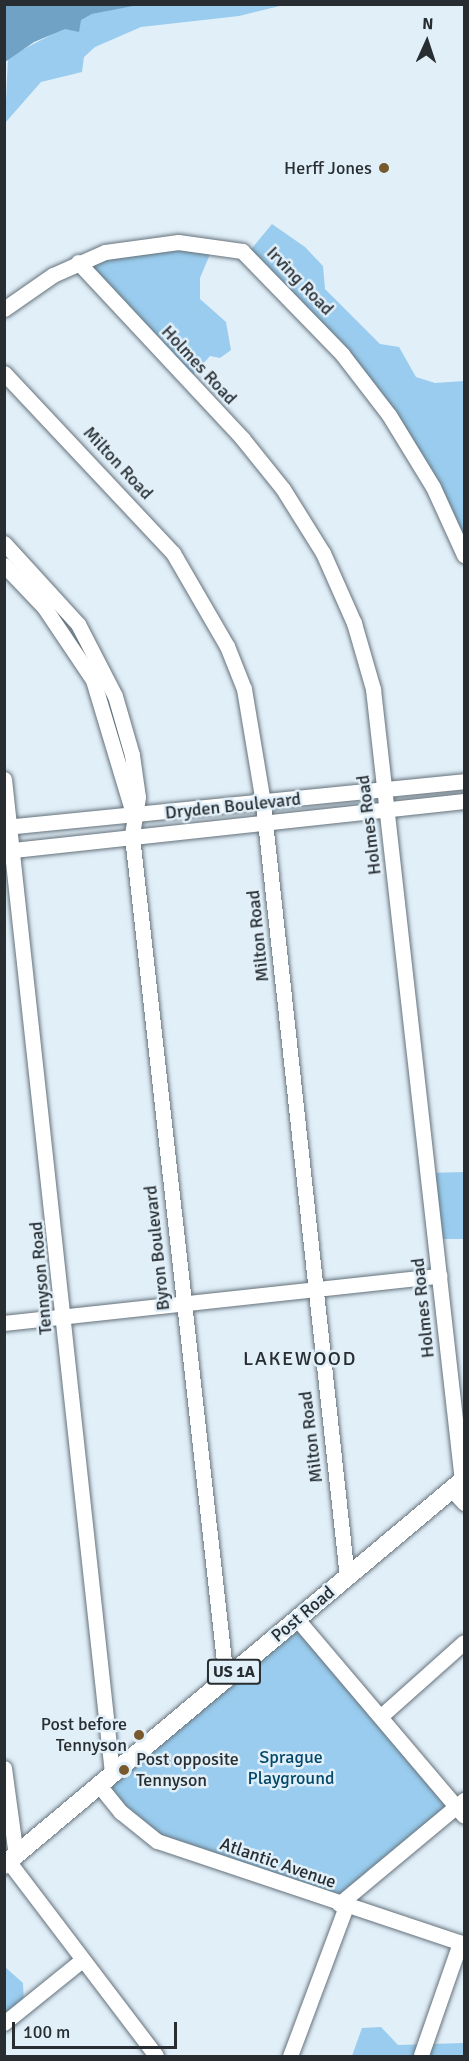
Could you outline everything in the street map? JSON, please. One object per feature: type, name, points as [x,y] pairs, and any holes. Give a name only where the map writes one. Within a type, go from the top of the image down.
[{"type":"main road","name":"Post Road","points":[[10,1861],[105,1778],[226,1680],[347,1577],[461,1488]]},
{"type":"street","name":"Irving Road","points":[[4,309],[78,262],[105,252],[178,242],[242,251],[342,354],[389,415],[433,487],[465,555]]},
{"type":"street","name":"Holmes Road","points":[[78,262],[242,438],[323,552],[354,623],[373,689],[461,1488]]},
{"type":"street","name":"Milton Road","points":[[4,373],[173,553],[201,598],[244,689],[263,803],[347,1577]]},
{"type":"street","name":"Byron Boulevard","points":[[4,543],[60,599],[84,635],[115,696],[132,755],[138,797],[133,813],[132,836],[181,1303],[226,1680]]},
{"type":"street","name":"Byron Boulevard","points":[[4,565],[70,644],[93,680],[110,723],[125,799],[133,813]]},
{"type":"street","points":[[70,644],[84,635]]},
{"type":"street","name":"Tennyson Road","points":[[4,779],[10,850],[64,1317],[105,1778]]},
{"type":"street","name":"Dryden Boulevard","points":[[9,827],[465,781]]},
{"type":"street","name":"Dryden Boulevard","points":[[10,850],[465,801]]},
{"type":"street","points":[[4,1323],[314,1287],[439,1276]]},
{"type":"street","points":[[290,2056],[343,1905],[462,1807],[297,1619]]},
{"type":"street","points":[[381,1716],[465,1642]]},
{"type":"street","points":[[4,1768],[10,1861],[156,2056]]},
{"type":"street","name":"Atlantic Avenue","points":[[105,1778],[157,1841],[462,1944]]},
{"type":"street","points":[[421,2055],[462,1944]]},
{"type":"street","points":[[4,2023],[82,1960]]},
{"type":"green space","points":[[138,4],[284,5],[239,16],[141,27],[95,47],[84,57],[82,72],[41,82],[5,123],[8,57],[92,14]]},
{"type":"green space","points":[[272,224],[305,247],[323,266],[325,289],[380,344],[399,347],[416,377],[435,383],[464,381],[464,551],[389,412],[248,253]]},
{"type":"green space","points":[[213,247],[200,278],[200,299],[226,322],[231,350],[220,358],[210,356],[188,381],[85,258],[106,250]]},
{"type":"green space","points":[[464,1172],[464,1239],[438,1239],[430,1173]]},
{"type":"green space","name":"Sprague Playground","points":[[296,1620],[457,1806],[369,1869],[348,1904],[158,1841],[102,1788]]},
{"type":"green space","points":[[5,1967],[23,1983],[24,2006],[5,2023]]},
{"type":"green space","points":[[381,2027],[398,2045],[464,2043],[464,2056],[352,2056],[362,2028]]},
{"type":"shaded area","points":[[5,4],[138,5],[92,14],[81,20],[79,32],[65,29],[34,42],[5,62]]},
{"type":"place","name":"Herff Jones","points":[[384,168]]},
{"type":"place","name":"Post before Tennyson","points":[[139,1735]]},
{"type":"place","name":"Post opposite Tennyson","points":[[124,1770]]},
{"type":"district","name":"LAKEWOOD","points":[[300,1358]]}]
